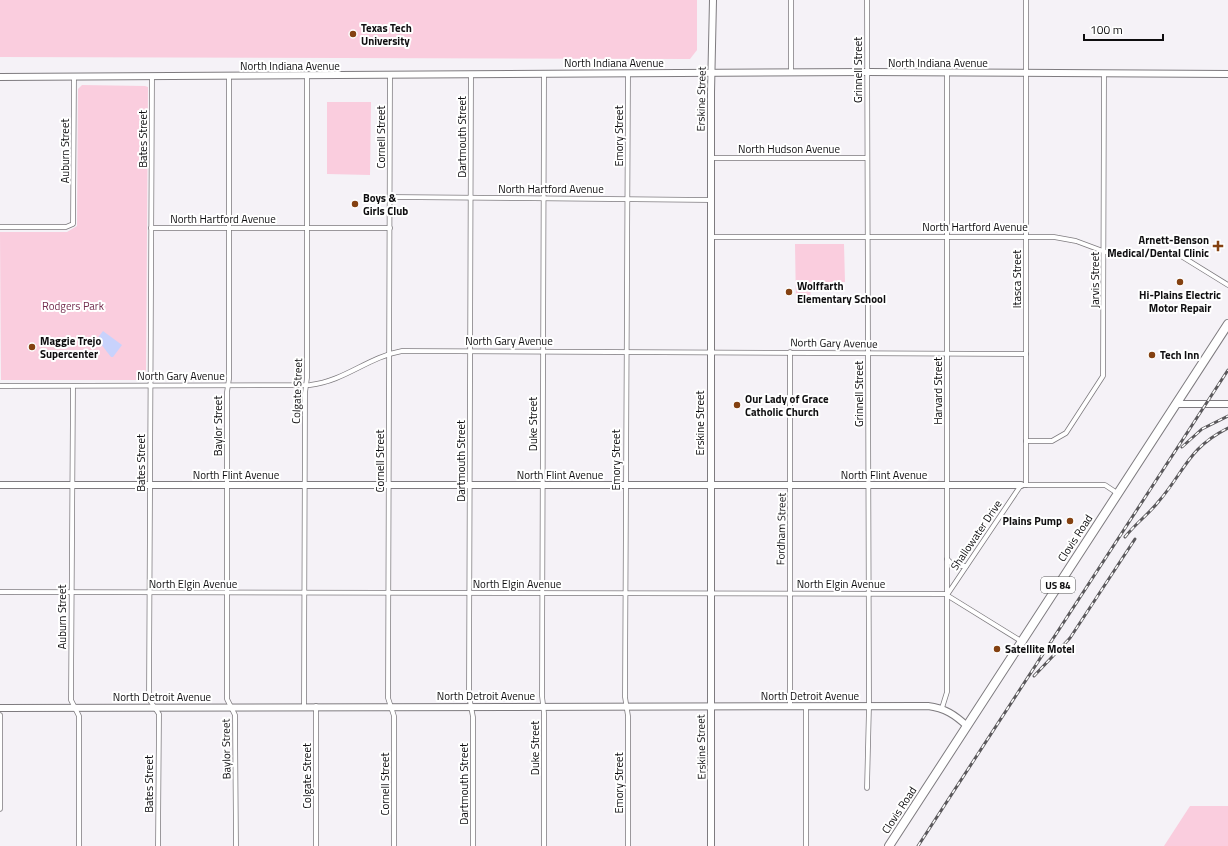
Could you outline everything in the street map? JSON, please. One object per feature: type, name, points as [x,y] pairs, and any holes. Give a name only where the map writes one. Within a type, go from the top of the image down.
[{"type":"highway","name":"Clovis Road","points":[[889,846],[1228,324]]},
{"type":"street","name":"Erskine Street","points":[[711,846],[710,352],[711,73],[713,0]]},
{"type":"street","points":[[791,73],[792,0]]},
{"type":"street","name":"Grinnell Street","points":[[867,0],[869,706],[867,788]]},
{"type":"street","name":"Itasca Street","points":[[1023,485],[1026,441],[1026,0]]},
{"type":"street","name":"North Indiana Avenue","points":[[0,77],[228,77],[867,72],[1228,74]]},
{"type":"street","name":"Emory Street","points":[[628,73],[625,486],[625,697],[628,716],[628,846]]},
{"type":"street","name":"Harvard Street","points":[[942,708],[947,692],[947,73]]},
{"type":"street","name":"Duke Street","points":[[544,74],[542,351],[544,846]]},
{"type":"street","name":"Jarvis Street","points":[[1026,441],[1052,441],[1066,433],[1102,376],[1104,74]]},
{"type":"street","name":"Dartmouth Street","points":[[471,75],[469,696],[473,717],[473,846]]},
{"type":"street","name":"Colgate Street","points":[[304,706],[307,76]]},
{"type":"street","name":"Cornell Street","points":[[390,76],[388,698],[394,716],[394,846]]},
{"type":"street","name":"Auburn Street","points":[[0,227],[66,227],[72,225],[74,220],[74,77]]},
{"type":"street","name":"Bates Street","points":[[152,77],[149,699],[159,714],[158,846]]},
{"type":"street","name":"Baylor Street","points":[[228,77],[229,379],[226,593],[227,699],[235,715],[236,846]]},
{"type":"street","name":"North Hudson Avenue","points":[[711,158],[867,158]]},
{"type":"street","name":"North Hartford Avenue","points":[[390,197],[627,198],[711,200]]},
{"type":"street","name":"North Hartford Avenue","points":[[151,228],[390,228]]},
{"type":"street","name":"North Hartford Avenue","points":[[711,237],[1026,236],[1060,238],[1076,241],[1110,254],[1161,253],[1181,256],[1228,285]]},
{"type":"street","name":"North Gary Avenue","points":[[0,386],[306,385],[338,379],[376,358],[402,351],[868,352],[1026,354]]},
{"type":"street","name":"Fordham Street","points":[[790,352],[790,707]]},
{"type":"street","name":"Auburn Street","points":[[73,386],[71,700],[80,716],[79,846]]},
{"type":"street","points":[[1176,404],[1228,404]]},
{"type":"street","name":"North Flint Avenue","points":[[0,484],[625,486],[1105,484],[1117,493]]},
{"type":"street","name":"Shallowater Drive","points":[[947,595],[1023,485]]},
{"type":"street","points":[[947,559],[954,566],[961,568],[967,566]]},
{"type":"street","name":"North Elgin Avenue","points":[[0,592],[868,593],[947,595]]},
{"type":"street","points":[[947,595],[1021,642]]},
{"type":"street","name":"North Detroit Avenue","points":[[0,708],[304,706],[928,706],[942,708]]},
{"type":"street","name":"Colgate Street","points":[[316,706],[316,846]]},
{"type":"street","points":[[806,706],[806,846]]},
{"type":"street","points":[[942,708],[967,726]]},
{"type":"street","points":[[0,715],[0,809]]},
{"type":"green space","name":"Texas Tech University","points":[[0,0],[697,0],[697,50],[690,59],[0,57]]},
{"type":"green space","name":"Rodgers Park","points":[[82,85],[148,87],[146,378],[142,380],[1,380],[0,232],[67,232],[77,226],[78,89]]},
{"type":"green space","points":[[327,102],[371,102],[370,175],[327,174]]},
{"type":"green space","points":[[795,244],[844,244],[845,282],[811,282],[810,305],[796,305]]},
{"type":"green space","points":[[1190,806],[1228,806],[1228,846],[1164,846]]},
{"type":"water","points":[[103,331],[122,345],[113,357],[111,357],[97,339]]},
{"type":"railway","points":[[918,846],[1228,370]]},
{"type":"railway","points":[[1182,447],[1202,429],[1228,416]]},
{"type":"railway","points":[[1125,537],[1155,506],[1195,452],[1228,428]]},
{"type":"railway","points":[[1034,676],[1070,638],[1135,539]]},
{"type":"place","name":"Texas Tech University","points":[[353,34]]},
{"type":"place","name":"Boys & Girls Club","points":[[355,204]]},
{"type":"place","name":"Arnett-Benson Medical/Dental Clinic","points":[[1218,246]]},
{"type":"place","name":"Hi-Plains Electric Motor Repair","points":[[1180,282]]},
{"type":"place","name":"Wolffarth Elementary School","points":[[789,292]]},
{"type":"place","name":"Maggie Trejo Supercenter","points":[[32,347]]},
{"type":"place","name":"Tech Inn","points":[[1152,355]]},
{"type":"place","name":"Our Lady of Grace Catholic Church","points":[[737,405]]},
{"type":"place","name":"Plains Pump","points":[[1070,521]]},
{"type":"place","name":"Satellite Motel","points":[[997,649]]}]
